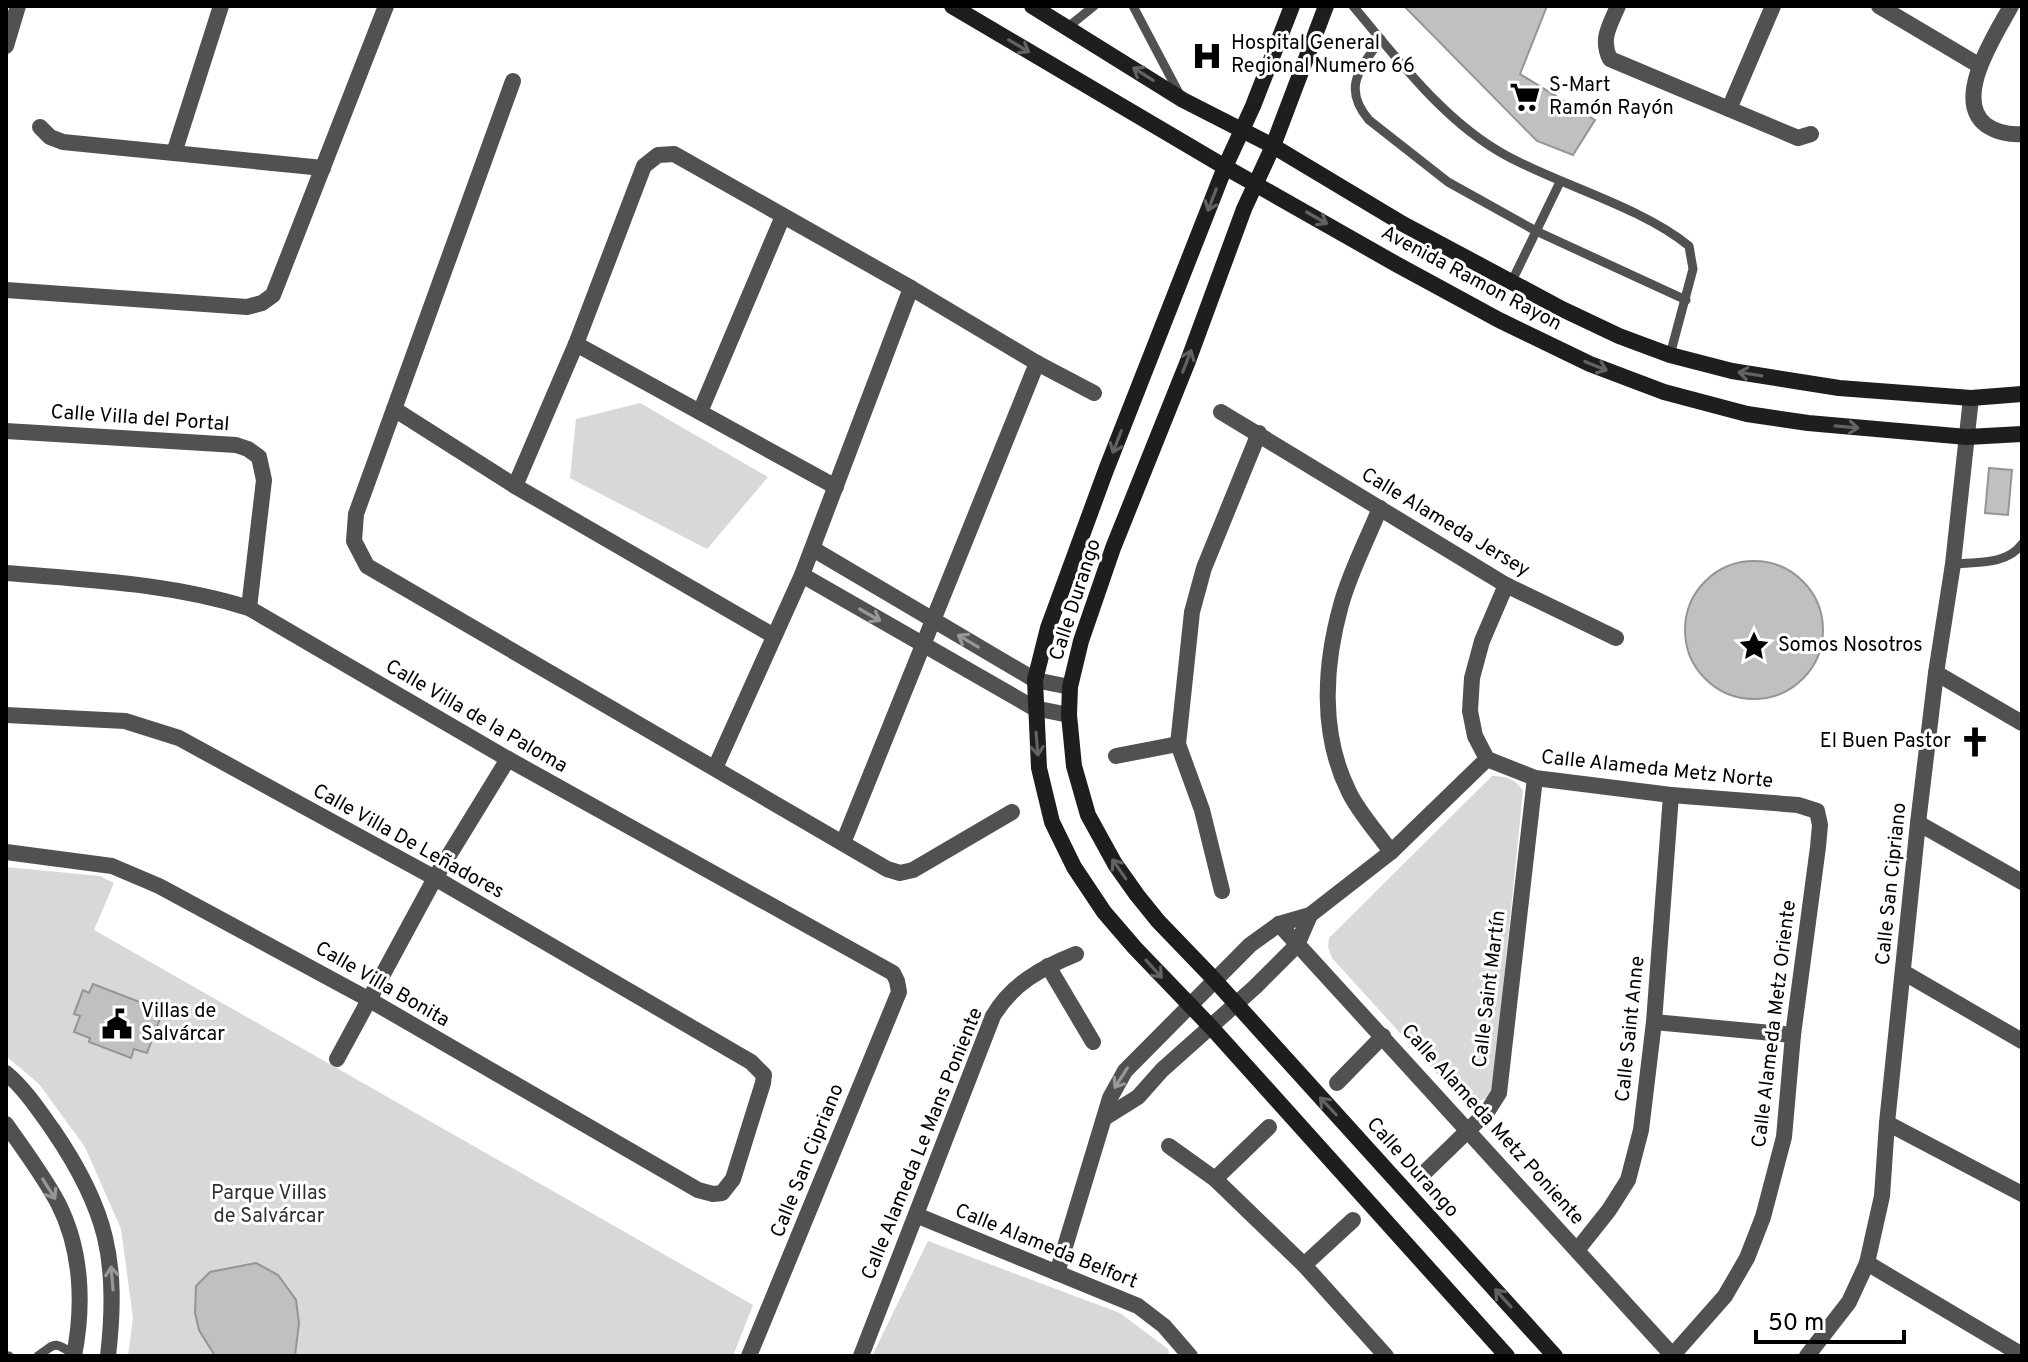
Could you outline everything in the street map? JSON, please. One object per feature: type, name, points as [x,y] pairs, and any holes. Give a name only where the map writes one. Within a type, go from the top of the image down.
[{"type":"main road","name":"Avenida Ramon Rayon","points":[[952,6],[1225,167],[1499,320],[1590,364],[1664,392],[1747,414],[1808,423],[1967,437],[2022,434]]},
{"type":"main road","name":"Avenida Ramon Rayon","points":[[1032,6],[1183,100],[1273,146],[1403,224],[1511,283],[1619,336],[1670,355],[1732,371],[1839,388],[1971,398],[2022,394]]},
{"type":"main road","name":"Calle Durango","points":[[1292,6],[1225,167],[1048,628],[1035,680],[1039,768],[1052,822],[1074,867],[1104,912],[1507,1356]]},
{"type":"main road","name":"Calle Durango","points":[[1326,6],[1113,548],[1081,641],[1070,687],[1069,715],[1074,766],[1088,815],[1115,864],[1158,921],[1555,1356]]},
{"type":"street","points":[[6,46],[18,6]]},
{"type":"street","points":[[174,153],[221,6]]},
{"type":"street","points":[[6,290],[247,307],[262,303],[273,295],[386,6]]},
{"type":"street","points":[[1618,6],[1605,37],[1604,48],[1610,59],[1798,138],[1811,134]]},
{"type":"street","points":[[1729,109],[1773,6]]},
{"type":"street","points":[[1879,6],[1980,66]]},
{"type":"street","points":[[2011,6],[1980,66],[1973,92],[1974,109],[1991,128],[2014,135],[2022,134]]},
{"type":"street","points":[[513,81],[356,514],[354,541],[367,566],[887,869],[900,873],[913,870],[1012,812]]},
{"type":"street","points":[[40,127],[50,137],[63,142],[323,168]]},
{"type":"street","points":[[515,486],[576,344],[644,166],[658,155],[674,154],[1094,393]]},
{"type":"street","points":[[700,412],[783,216]]},
{"type":"street","points":[[715,768],[813,549],[911,288]]},
{"type":"street","points":[[576,344],[836,487]]},
{"type":"street","points":[[843,843],[1037,363]]},
{"type":"street","name":"Calle San Cipriano","points":[[1807,1356],[1849,1302],[1867,1263],[1882,1196],[1918,823],[1953,564],[1971,398]]},
{"type":"street","points":[[394,409],[515,486],[774,636]]},
{"type":"street","name":"Calle Alameda Jersey","points":[[1221,412],[1506,585],[1616,638]]},
{"type":"street","name":"Calle Villa del Portal","points":[[6,431],[236,445],[259,457],[264,480],[249,608]]},
{"type":"street","points":[[1222,891],[1202,810],[1178,744],[1192,612],[1204,568],[1259,433]]},
{"type":"street","points":[[1380,508],[1341,604],[1327,693],[1331,742],[1349,793],[1391,852]]},
{"type":"street","points":[[813,549],[1035,680],[1070,687]]},
{"type":"street","name":"Calle Villa de la Paloma","points":[[6,573],[138,584],[206,594],[249,608],[508,759],[889,970],[897,981]]},
{"type":"street","points":[[802,575],[1034,708],[1069,715]]},
{"type":"street","points":[[1057,1273],[1115,1086],[1142,1052],[1250,945],[1279,924],[1310,915],[1391,852],[1487,759],[1475,736],[1470,711],[1472,678],[1482,641],[1506,585]]},
{"type":"street","points":[[1936,673],[2022,723]]},
{"type":"street","name":"Calle Villa De Leñadores","points":[[6,715],[125,721],[179,738],[435,878],[751,1062],[764,1075],[762,1091],[733,1179],[722,1193]]},
{"type":"street","points":[[1116,756],[1178,744]]},
{"type":"street","points":[[337,1059],[435,878],[508,759]]},
{"type":"street","name":"Calle Alameda Metz Norte","points":[[1487,759],[1535,778],[1671,795],[1798,805],[1817,811]]},
{"type":"street","name":"Calle Saint Martín","points":[[1422,1175],[1487,1112],[1499,1093],[1535,778]]},
{"type":"street","name":"Calle Saint Anne","points":[[1578,1249],[1628,1180],[1641,1130],[1654,1022],[1671,795]]},
{"type":"street","name":"Calle Alameda Metz Oriente","points":[[1672,1356],[1725,1296],[1747,1258],[1763,1217],[1784,1137],[1793,1035],[1818,847],[1820,825],[1817,811]]},
{"type":"street","points":[[1918,823],[2022,882]]},
{"type":"street","name":"Calle Villa Bonita","points":[[6,852],[112,866],[159,886],[368,999],[698,1190],[722,1193]]},
{"type":"street","points":[[1106,1117],[1138,1097],[1162,1070],[1297,945],[1310,915]]},
{"type":"street","name":"Calle Alameda Metz Poniente","points":[[1279,924],[1578,1249],[1672,1356]]},
{"type":"street","name":"Calle Alameda Le Mans Poniente","points":[[861,1356],[993,1016],[1003,999],[1016,986],[1048,966],[1076,954]]},
{"type":"street","points":[[1048,966],[1093,1042]]},
{"type":"street","points":[[1903,972],[2022,1041]]},
{"type":"street","name":"Calle San Cipriano","points":[[749,1356],[899,992],[897,981]]},
{"type":"street","points":[[1654,1022],[1793,1035]]},
{"type":"street","points":[[1337,1083],[1383,1036]]},
{"type":"street","points":[[1142,1052],[1162,1070]]},
{"type":"street","points":[[6,1073],[31,1098],[54,1131],[93,1199],[112,1271],[108,1356]]},
{"type":"street","points":[[1887,1123],[2022,1194]]},
{"type":"street","points":[[6,1124],[59,1204],[73,1247],[80,1283],[74,1355]]},
{"type":"street","points":[[1215,1179],[1269,1127]]},
{"type":"street","points":[[1169,1146],[1215,1179],[1304,1265],[1386,1356]]},
{"type":"street","name":"Calle Alameda Belfort","points":[[916,1215],[1138,1306],[1164,1326],[1190,1356]]},
{"type":"street","points":[[1304,1265],[1353,1220]]},
{"type":"street","points":[[1867,1263],[2022,1355]]},
{"type":"lane","points":[[1068,27],[1094,6]]},
{"type":"lane","points":[[1133,6],[1183,100]]},
{"type":"lane","points":[[1353,6],[1432,96],[1456,119],[1504,155],[1644,219],[1689,246],[1693,269],[1670,355]]},
{"type":"lane","points":[[1381,39],[1357,74],[1354,94],[1358,107],[1369,120],[1448,182],[1536,231],[1686,300]]},
{"type":"lane","points":[[1511,283],[1560,182]]},
{"type":"lane","points":[[1953,564],[1996,560],[2016,552],[2022,544]]},
{"type":"lane","points":[[38,1356],[53,1344],[74,1355]]},
{"type":"green space","points":[[640,403],[768,477],[707,549],[570,478],[576,419]]},
{"type":"green space","points":[[1492,776],[1510,779],[1523,791],[1492,1097],[1475,1102],[1460,1099],[1332,958],[1328,947],[1329,938]]},
{"type":"green space","name":"Parque Villas de Salvárcar","points":[[6,867],[100,876],[114,883],[94,930],[753,1305],[733,1356],[128,1356],[133,1318],[121,1229],[85,1147],[39,1084],[6,1056]]},
{"type":"green space","points":[[928,1241],[1120,1313],[1168,1349],[1170,1356],[872,1356]]},
{"type":"building","name":"S-Mart Ramón Rayón","points":[[1404,6],[1547,6],[1520,74],[1595,120],[1573,155],[1537,141]]},
{"type":"building","points":[[1989,468],[2012,470],[2008,515],[1985,513]]},
{"type":"building","points":[[1754,561],[1780,566],[1803,581],[1818,604],[1823,630],[1818,656],[1803,679],[1780,694],[1754,699],[1728,694],[1705,679],[1690,656],[1685,630],[1690,604],[1705,581],[1728,566]]},
{"type":"building","name":"Villas de Salvárcar","points":[[93,984],[163,1011],[147,1053],[134,1049],[131,1058],[89,1042],[90,1038],[74,1032],[80,1016],[74,1014],[83,990],[89,993]]},
{"type":"building","points":[[256,1263],[278,1275],[296,1300],[299,1323],[295,1356],[215,1356],[199,1330],[195,1313],[196,1286],[210,1272]]},
{"type":"place","name":"Hospital General Regional Numero 66","points":[[1207,56]]},
{"type":"place","name":"S-Mart Ramón Rayón","points":[[1525,97]]},
{"type":"place","name":"Somos Nosotros","points":[[1754,646]]},
{"type":"place","name":"El Buen Pastor","points":[[1975,742]]},
{"type":"place","name":"Villas de Salvárcar","points":[[117,1024]]}]
